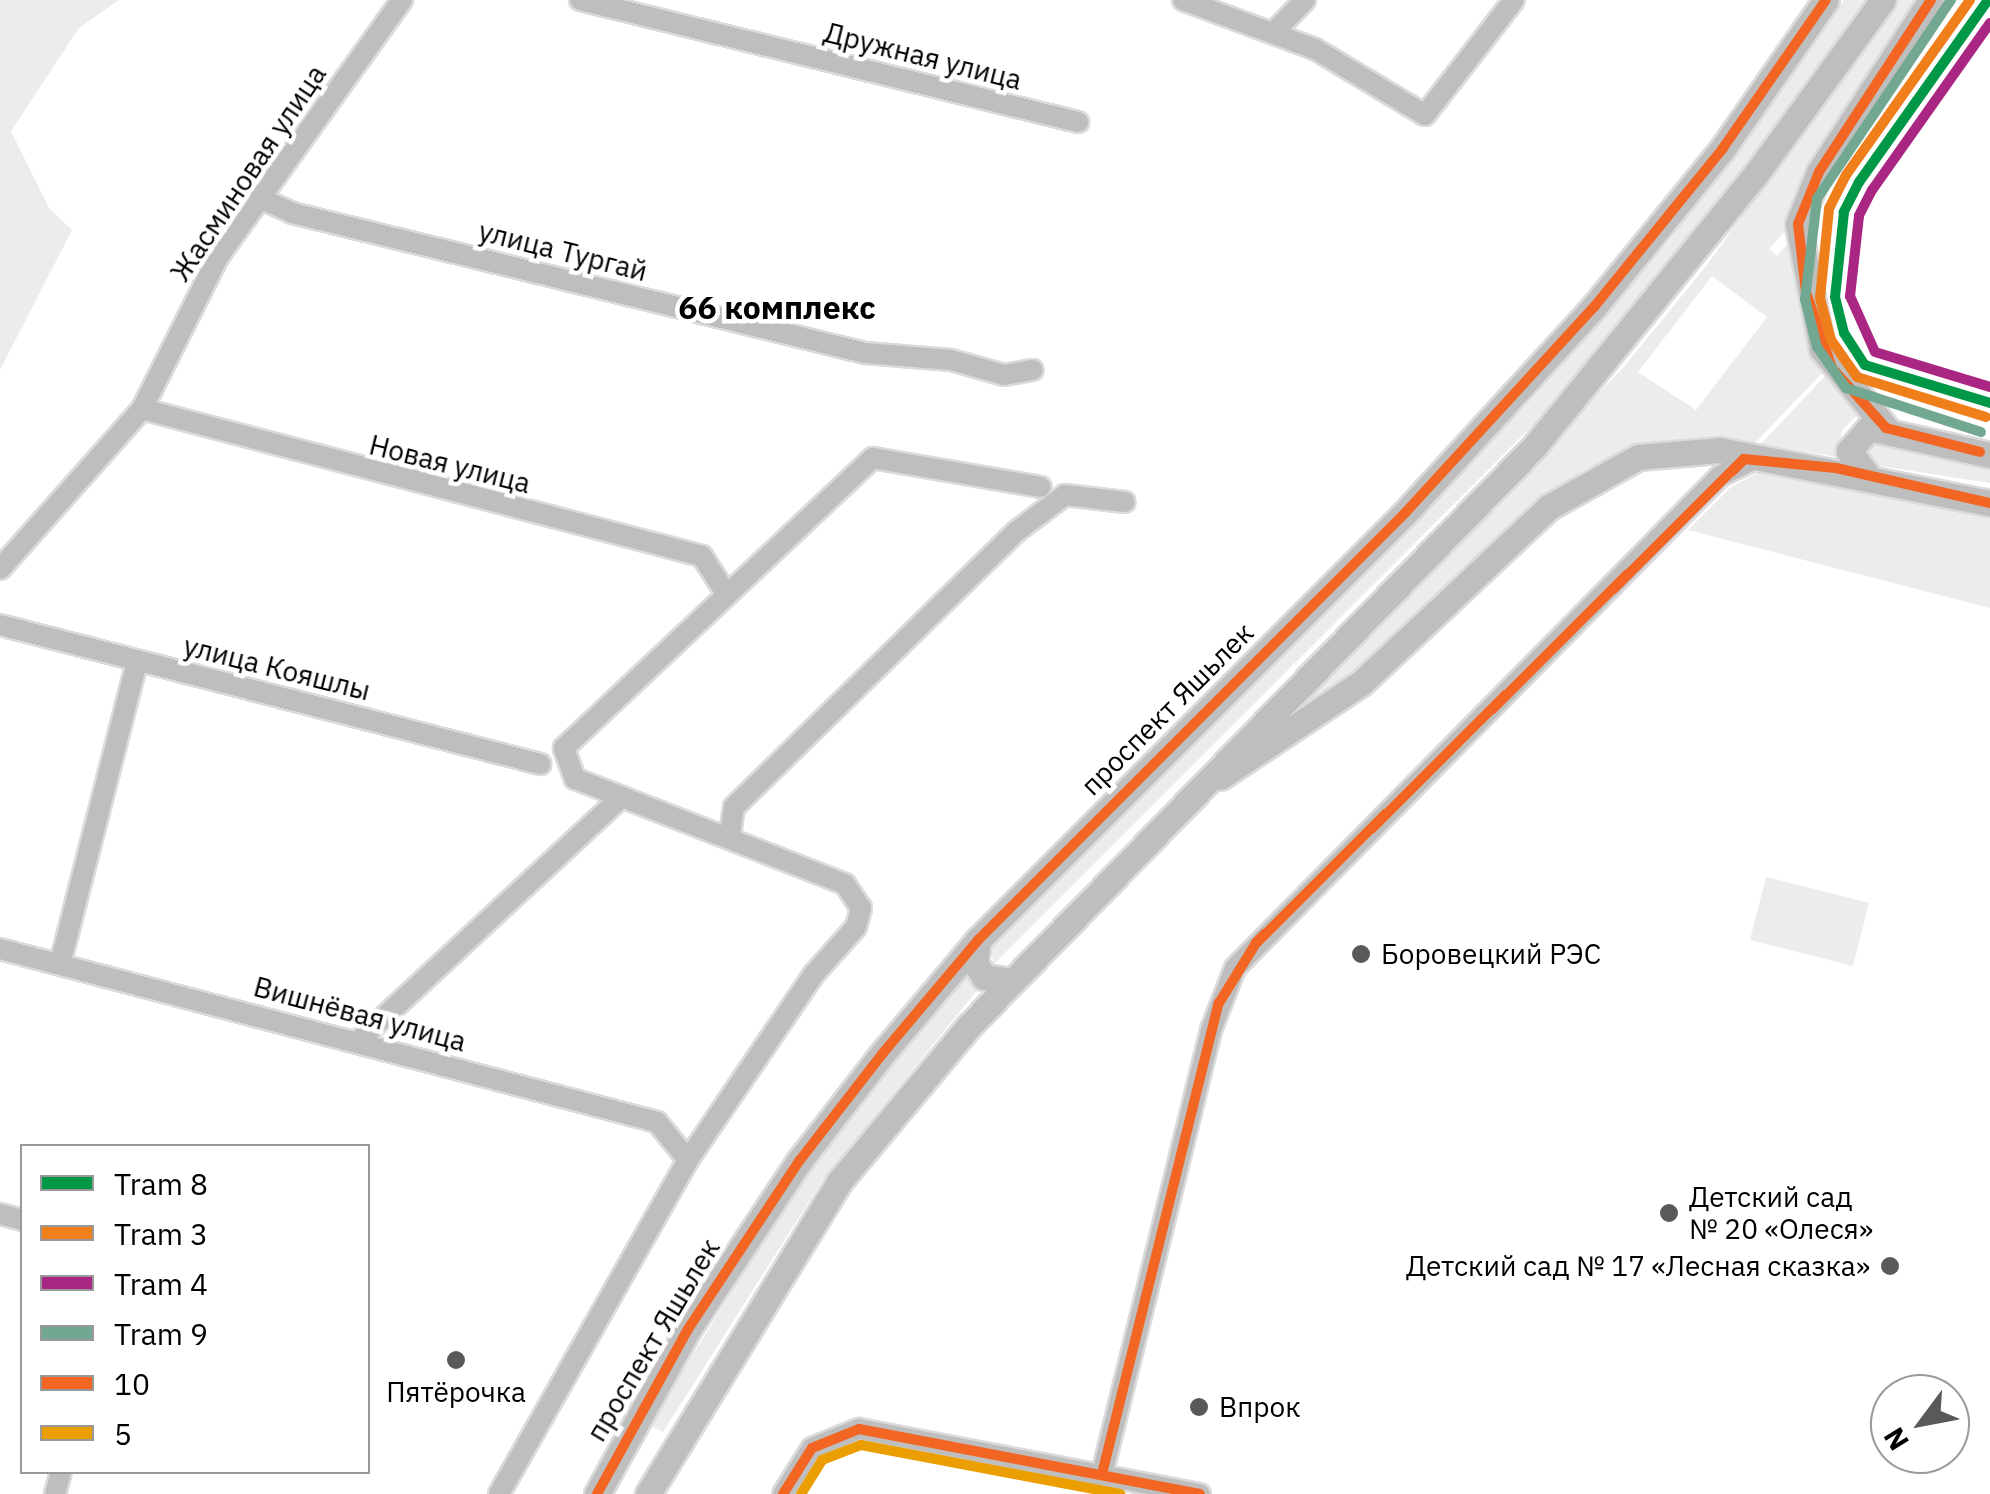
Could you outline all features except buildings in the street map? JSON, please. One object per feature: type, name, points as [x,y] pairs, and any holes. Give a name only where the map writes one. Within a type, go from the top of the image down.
[{"type":"main road","name":"проспект Яшьлек","points":[[596,1494],[688,1329],[800,1160],[978,940],[1406,512],[1594,307],[1723,148],[1826,0]]},
{"type":"main road","points":[[652,1485],[838,1182],[1012,980],[1182,801],[1534,447],[1756,174],[1883,0]]},
{"type":"main road","points":[[1886,428],[1822,349],[1798,224],[1820,172],[1931,0]]},
{"type":"main road","points":[[1866,474],[1853,463],[1852,439],[1886,428],[1990,455]]},
{"type":"main road","points":[[1182,801],[1339,701],[1587,480],[1638,457],[1719,450],[1866,474],[1990,504]]},
{"type":"main road","points":[[978,940],[975,962],[984,978],[1012,980]]},
{"type":"main road","points":[[622,1450],[650,1437],[652,1485]]},
{"type":"street","name":"Жасминовая улица","points":[[0,569],[142,409],[210,269],[402,0]]},
{"type":"street","name":"Дружная улица","points":[[580,0],[1078,122]]},
{"type":"street","points":[[1183,0],[1275,31],[1425,115],[1514,0]]},
{"type":"street","points":[[1275,31],[1305,0]]},
{"type":"street","name":"улица Тургай","points":[[259,198],[292,213],[865,354],[952,360],[1004,374],[1033,370]]},
{"type":"street","name":"Новая улица","points":[[142,409],[702,556],[727,595]]},
{"type":"street","points":[[499,1494],[688,1160],[814,974],[856,926],[861,908],[845,884],[730,836],[575,779],[564,748],[873,458],[1041,487]]},
{"type":"street","points":[[1103,1470],[1211,1030],[1235,968],[1720,476],[1757,458]]},
{"type":"street","points":[[730,836],[734,806],[1017,531],[1065,495],[1125,502]]},
{"type":"street","name":"улица Кояшлы","points":[[0,625],[540,764]]},
{"type":"street","points":[[60,964],[137,661]]},
{"type":"street","points":[[358,1042],[622,798]]},
{"type":"street","name":"Вишнёвая улица","points":[[0,950],[657,1122],[688,1160]]},
{"type":"street","points":[[784,1494],[812,1448],[859,1429],[1058,1472],[1103,1470],[1200,1494]]},
{"type":"shaded area","points":[[0,0],[119,0],[79,28],[11,131],[49,208],[72,230],[0,370]]},
{"type":"shaded area","points":[[1844,0],[1867,0],[1684,251],[1547,411],[993,965],[991,946],[1532,399],[1669,241]]},
{"type":"shaded area","points":[[1896,0],[1923,0],[1801,213],[1769,249],[1777,256],[1795,235],[1796,286],[1824,371],[1755,443],[1635,448],[1582,471],[1354,677],[1256,744],[1622,369],[1707,265]],"holes":[[[1712,276],[1767,317],[1696,410],[1638,372]]]},
{"type":"shaded area","points":[[1826,375],[1859,414],[1842,430],[1837,457],[1761,444]]},
{"type":"shaded area","points":[[1867,440],[1990,464],[1990,483],[1873,465],[1865,458]]},
{"type":"shaded area","points":[[1763,470],[1990,514],[1990,608],[1688,530],[1731,487]]},
{"type":"shaded area","points":[[1766,877],[1869,903],[1853,966],[1750,940]]},
{"type":"shaded area","points":[[966,975],[980,987],[822,1181],[663,1432],[649,1425],[807,1171]]},
{"type":"tram line","name":"9","points":[[1951,0],[1817,199],[1805,299],[1817,347],[1846,388],[1981,432]]},
{"type":"tram line","name":"3","points":[[1970,0],[1846,175],[1829,209],[1820,298],[1831,340],[1857,377],[1986,417]]},
{"type":"tram line","name":"8","points":[[1988,0],[1859,182],[1844,212],[1835,297],[1844,333],[1865,365],[1990,403]]},
{"type":"tram line","name":"4","points":[[1990,23],[1872,190],[1859,216],[1850,296],[1875,352],[1990,387]]},
{"type":"transit line","name":"10","points":[[597,1494],[688,1329],[800,1160],[883,1053],[978,940],[1406,512],[1594,307],[1723,148],[1826,0]]},
{"type":"transit line","name":"10","points":[[1931,0],[1819,172],[1798,224],[1806,292],[1832,368],[1886,428],[1980,452]]},
{"type":"transit line","name":"10","points":[[1103,1470],[1219,1003],[1256,943],[1744,459],[1836,468],[1990,503]]},
{"type":"transit line","name":"10","points":[[783,1494],[812,1448],[859,1429],[1200,1494]]},
{"type":"transit line","name":"5","points":[[801,1494],[822,1460],[861,1445],[1120,1494]]},
{"type":"place","name":"Боровецкий РЭС","points":[[1361,954]]},
{"type":"place","name":"Детский сад № 20 «Олеся»","points":[[1669,1213]]},
{"type":"place","name":"Детский сад № 17 «Лесная сказка»","points":[[1890,1266]]},
{"type":"place","name":"Пятёрочка","points":[[456,1360]]},
{"type":"place","name":"Впрок","points":[[1199,1407]]},
{"type":"district","name":"66 комплекс","points":[[777,307]]}]
